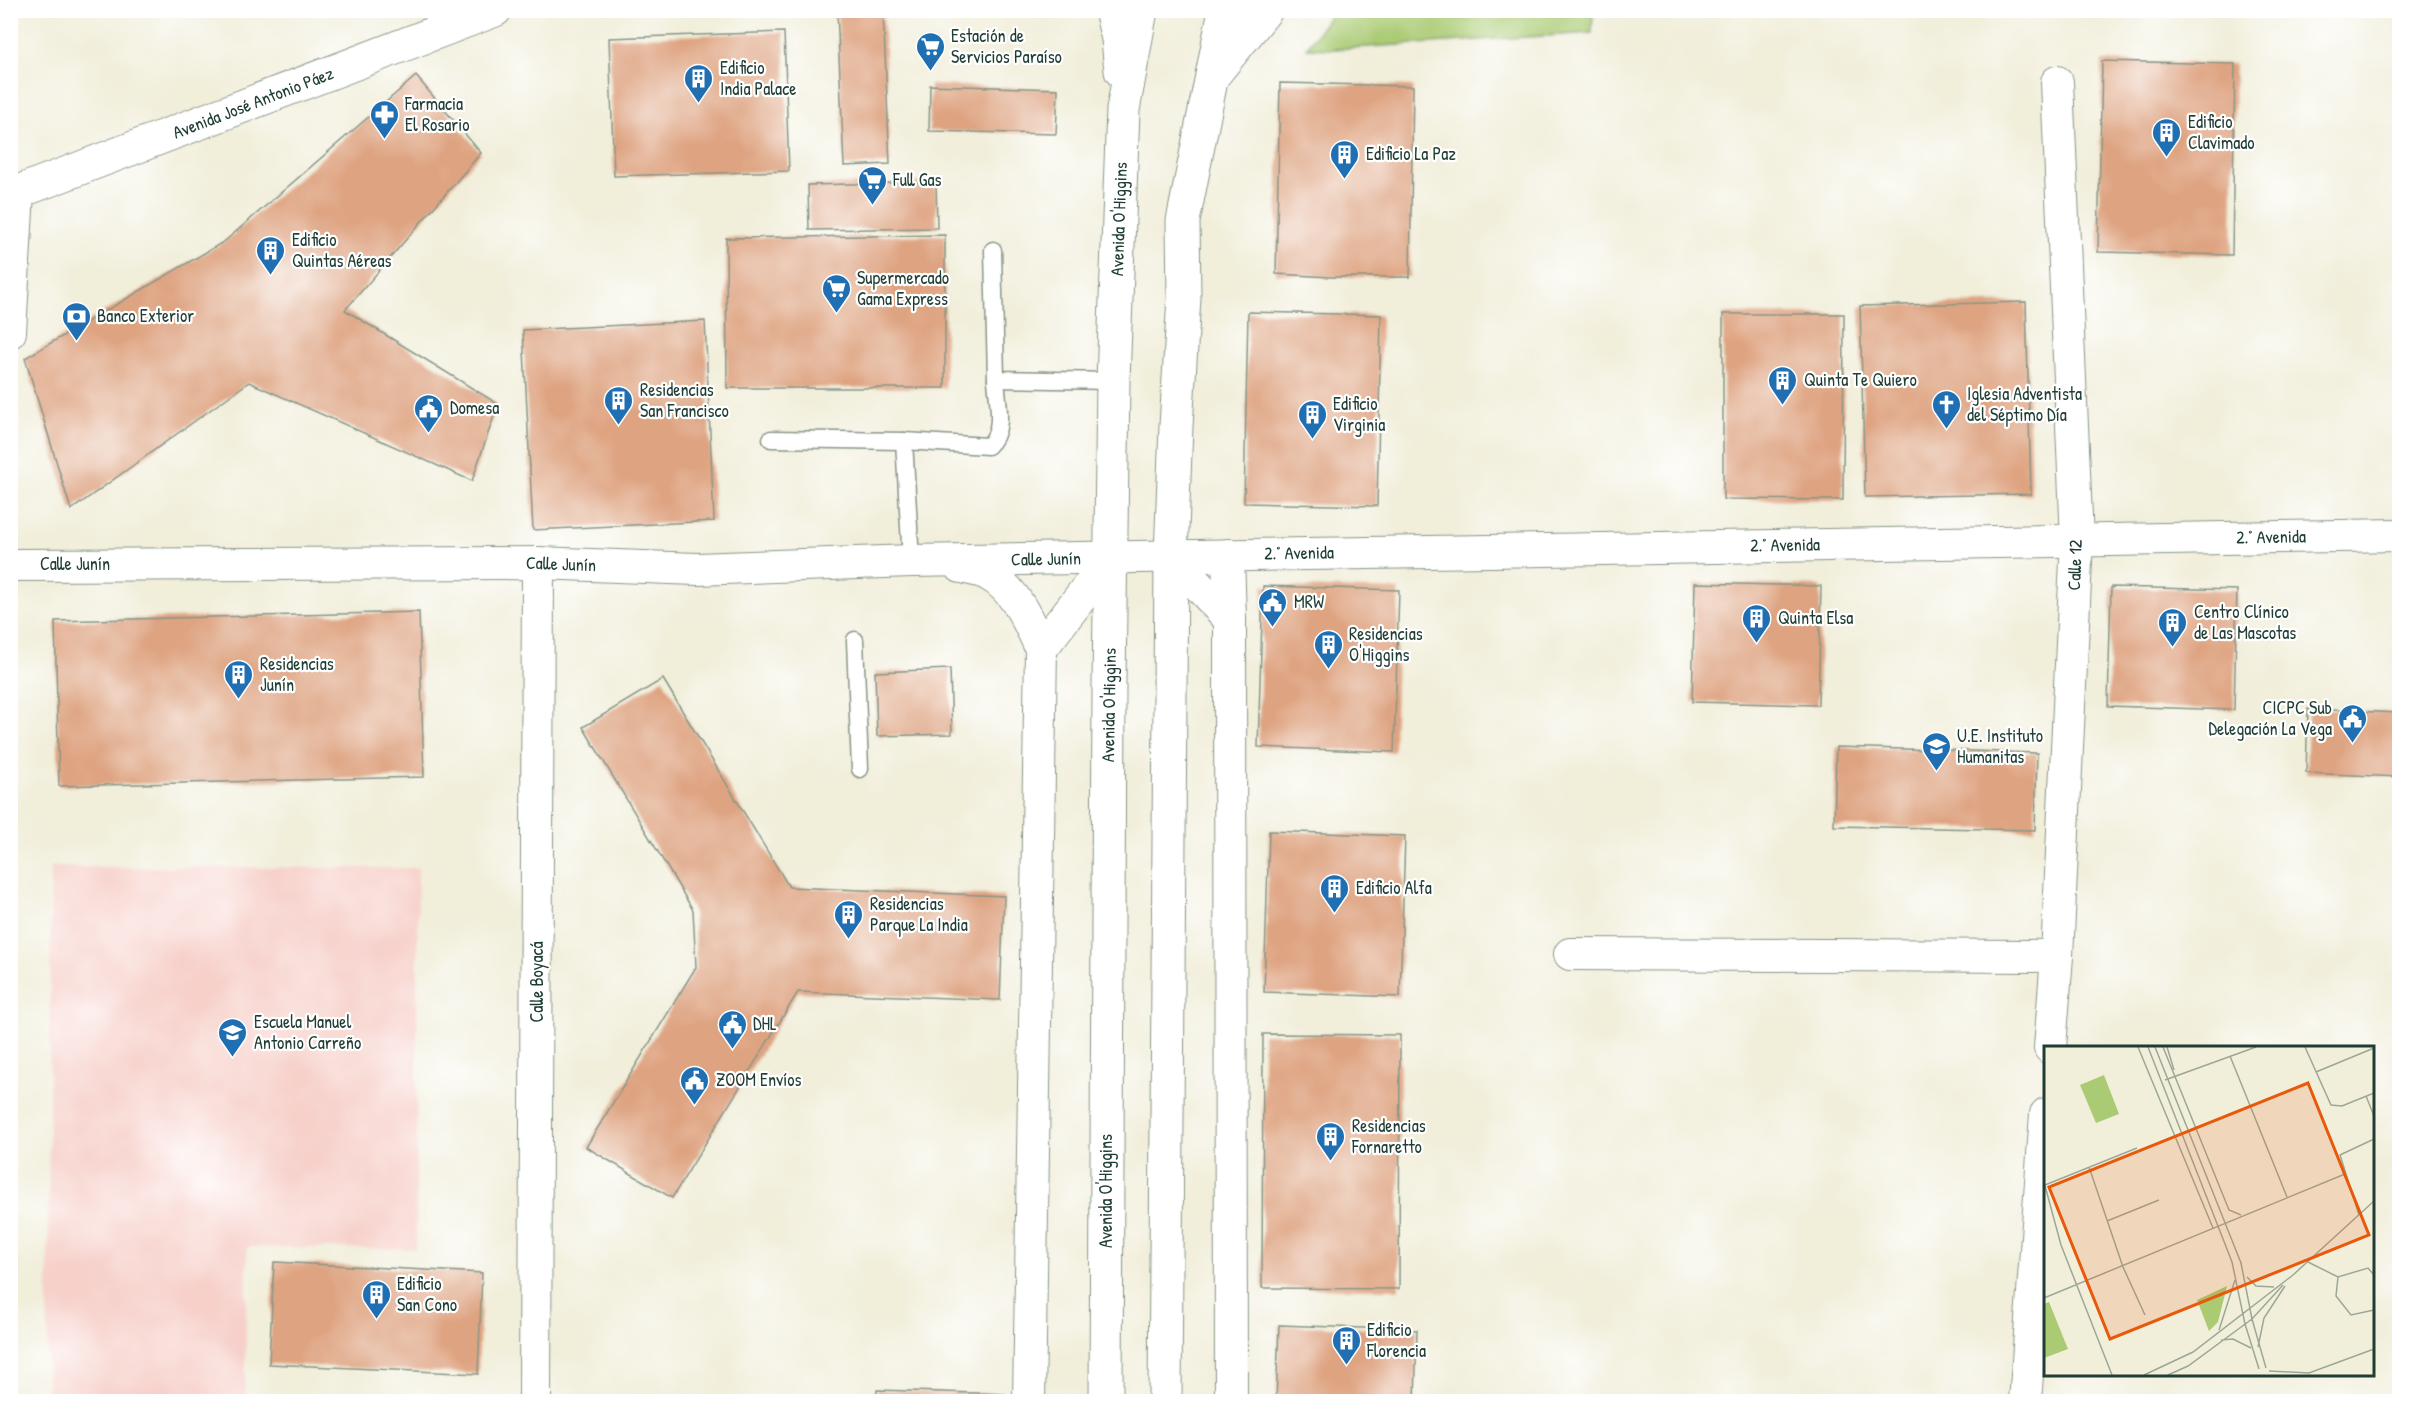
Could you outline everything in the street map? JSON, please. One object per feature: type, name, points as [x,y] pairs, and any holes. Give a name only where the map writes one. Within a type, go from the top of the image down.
[{"type":"main road","name":"Avenida José Antonio Páez","points":[[14,194],[495,10]]},
{"type":"main road","points":[[1111,10],[1118,39],[1123,110]]},
{"type":"main road","name":"Avenida O'Higgins","points":[[1106,1401],[1113,381],[1123,110],[1141,10]]},
{"type":"main road","points":[[1165,1401],[1171,556],[1184,298],[1184,220],[1225,10]]},
{"type":"main road","points":[[1214,75],[1266,10]]},
{"type":"main road","points":[[1041,648],[1111,558]]},
{"type":"street","name":"Calle 12","points":[[2050,1046],[2057,956],[2077,540],[2057,82]]},
{"type":"street","points":[[10,332],[14,194]]},
{"type":"street","name":"2.° Avenida","points":[[1171,556],[2400,535]]},
{"type":"street","points":[[1228,555],[1231,1401]]},
{"type":"street","points":[[1171,556],[1230,620]]},
{"type":"street","name":"Calle Junín","points":[[10,565],[538,563],[697,569],[911,561],[1171,556]]},
{"type":"street","points":[[943,562],[986,573],[1005,586],[1020,607],[1041,648],[1029,1401]]},
{"type":"street","name":"Calle Boyacá","points":[[536,1401],[538,563]]},
{"type":"street","points":[[1570,954],[2057,956]]},
{"type":"street","points":[[2025,1401],[2044,1141]]},
{"type":"lane","points":[[771,439],[904,441],[988,446],[996,439],[999,427],[993,250]]},
{"type":"lane","points":[[996,380],[1113,381]]},
{"type":"lane","points":[[904,441],[911,561]]},
{"type":"lane","points":[[855,640],[860,769]]},
{"type":"shaded area","name":"Escuela Manuel Antonio Carreño","points":[[51,867],[418,868],[416,1249],[247,1247],[245,1401],[47,1401]]},
{"type":"green space","points":[[1333,11],[1593,11],[1592,33],[1334,49],[1307,48]]},
{"type":"building","points":[[837,10],[883,10],[890,164],[844,166]]},
{"type":"building","name":"Edificio India Palace","points":[[784,32],[789,171],[614,176],[609,38]]},
{"type":"building","name":"Edificio Clavimado","points":[[2102,61],[2235,64],[2232,255],[2098,252]]},
{"type":"building","name":"Edificio Quintas Aéreas","points":[[416,76],[481,153],[345,310],[498,404],[472,481],[249,382],[71,510],[25,358],[225,241]]},
{"type":"building","name":"Edificio La Paz","points":[[1280,83],[1413,86],[1410,277],[1276,274]]},
{"type":"building","points":[[930,85],[1058,89],[1056,134],[929,131]]},
{"type":"building","name":"Full Gas","points":[[936,182],[937,228],[809,230],[808,185]]},
{"type":"building","name":"Supermercado Gama Express","points":[[945,235],[945,388],[727,388],[726,238]]},
{"type":"building","name":"Iglesia Adventista del Séptimo Día","points":[[2026,302],[2031,494],[1865,497],[1860,306]]},
{"type":"building","name":"Edificio Virginia","points":[[1248,312],[1381,315],[1377,506],[1244,503]]},
{"type":"building","name":"Quinta Te Quiero","points":[[1723,314],[1844,314],[1843,500],[1723,499]]},
{"type":"building","name":"Residencias San Francisco","points":[[705,321],[714,521],[533,530],[523,330]]},
{"type":"building","name":"Quinta Elsa","points":[[1695,583],[1821,586],[1818,705],[1692,702]]},
{"type":"building","name":"Residencias O'Higgins","points":[[1263,586],[1399,590],[1394,752],[1258,747]]},
{"type":"building","name":"Centro Clínico de Las Mascotas","points":[[2111,587],[2237,590],[2234,710],[2108,706]]},
{"type":"building","name":"Residencias Junín","points":[[419,612],[424,777],[59,786],[55,621]]},
{"type":"building","points":[[950,669],[952,734],[877,736],[875,672]]},
{"type":"building","name":"Residencias Parque La India","points":[[663,679],[789,887],[1004,896],[1000,1000],[798,992],[672,1198],[586,1147],[696,967],[693,910],[583,727]]},
{"type":"building","name":"CICPC Sub Delegación La Vega","points":[[2308,709],[2400,713],[2400,777],[2306,773]]},
{"type":"building","name":"U.E. Instituto Humanitas","points":[[1836,747],[2037,753],[2035,830],[1834,826]]},
{"type":"building","name":"Edificio Alfa","points":[[1269,831],[1405,836],[1400,997],[1264,992]]},
{"type":"building","name":"Residencias Fornaretto","points":[[1263,1034],[1400,1035],[1399,1289],[1262,1288]]},
{"type":"building","name":"Edificio San Cono","points":[[274,1262],[482,1273],[478,1374],[269,1364]]},
{"type":"building","name":"Edificio Florencia","points":[[1279,1325],[1417,1330],[1415,1402],[1276,1402]]},
{"type":"building","points":[[877,1390],[1006,1394],[1006,1402],[876,1402]]},
{"type":"place","name":"Estación de Servicios Paraíso","points":[[930,72]]},
{"type":"place","name":"Edificio India Palace","points":[[699,104]]},
{"type":"place","name":"Farmacia El Rosario","points":[[384,140]]},
{"type":"place","name":"Edificio Clavimado","points":[[2167,158]]},
{"type":"place","name":"Edificio La Paz","points":[[1345,180]]},
{"type":"place","name":"Full Gas","points":[[872,206]]},
{"type":"place","name":"Edificio Quintas Aéreas","points":[[271,276]]},
{"type":"place","name":"Supermercado Gama Express","points":[[836,314]]},
{"type":"place","name":"Banco Exterior","points":[[76,342]]},
{"type":"place","name":"Quinta Te Quiero","points":[[1783,406]]},
{"type":"place","name":"Residencias San Francisco","points":[[619,426]]},
{"type":"place","name":"Iglesia Adventista del Séptimo Día","points":[[1946,430]]},
{"type":"place","name":"Domesa","points":[[429,434]]},
{"type":"place","name":"Edificio Virginia","points":[[1312,440]]},
{"type":"place","name":"MRW","points":[[1273,628]]},
{"type":"place","name":"Quinta Elsa","points":[[1757,644]]},
{"type":"place","name":"Centro Clínico de Las Mascotas","points":[[2173,648]]},
{"type":"place","name":"Residencias O'Higgins","points":[[1328,670]]},
{"type":"place","name":"Residencias Junín","points":[[239,700]]},
{"type":"place","name":"CICPC Sub Delegación La Vega","points":[[2353,744]]},
{"type":"place","name":"U.E. Instituto Humanitas","points":[[1936,772]]},
{"type":"place","name":"Edificio Alfa","points":[[1335,914]]},
{"type":"place","name":"Residencias Parque La India","points":[[849,940]]},
{"type":"place","name":"DHL","points":[[732,1050]]},
{"type":"place","name":"Escuela Manuel Antonio Carreño","points":[[233,1058]]},
{"type":"place","name":"ZOOM Envíos","points":[[695,1106]]},
{"type":"place","name":"Residencias Fornaretto","points":[[1331,1162]]},
{"type":"place","name":"Edificio San Cono","points":[[376,1320]]},
{"type":"place","name":"Edificio Florencia","points":[[1346,1366]]}]
